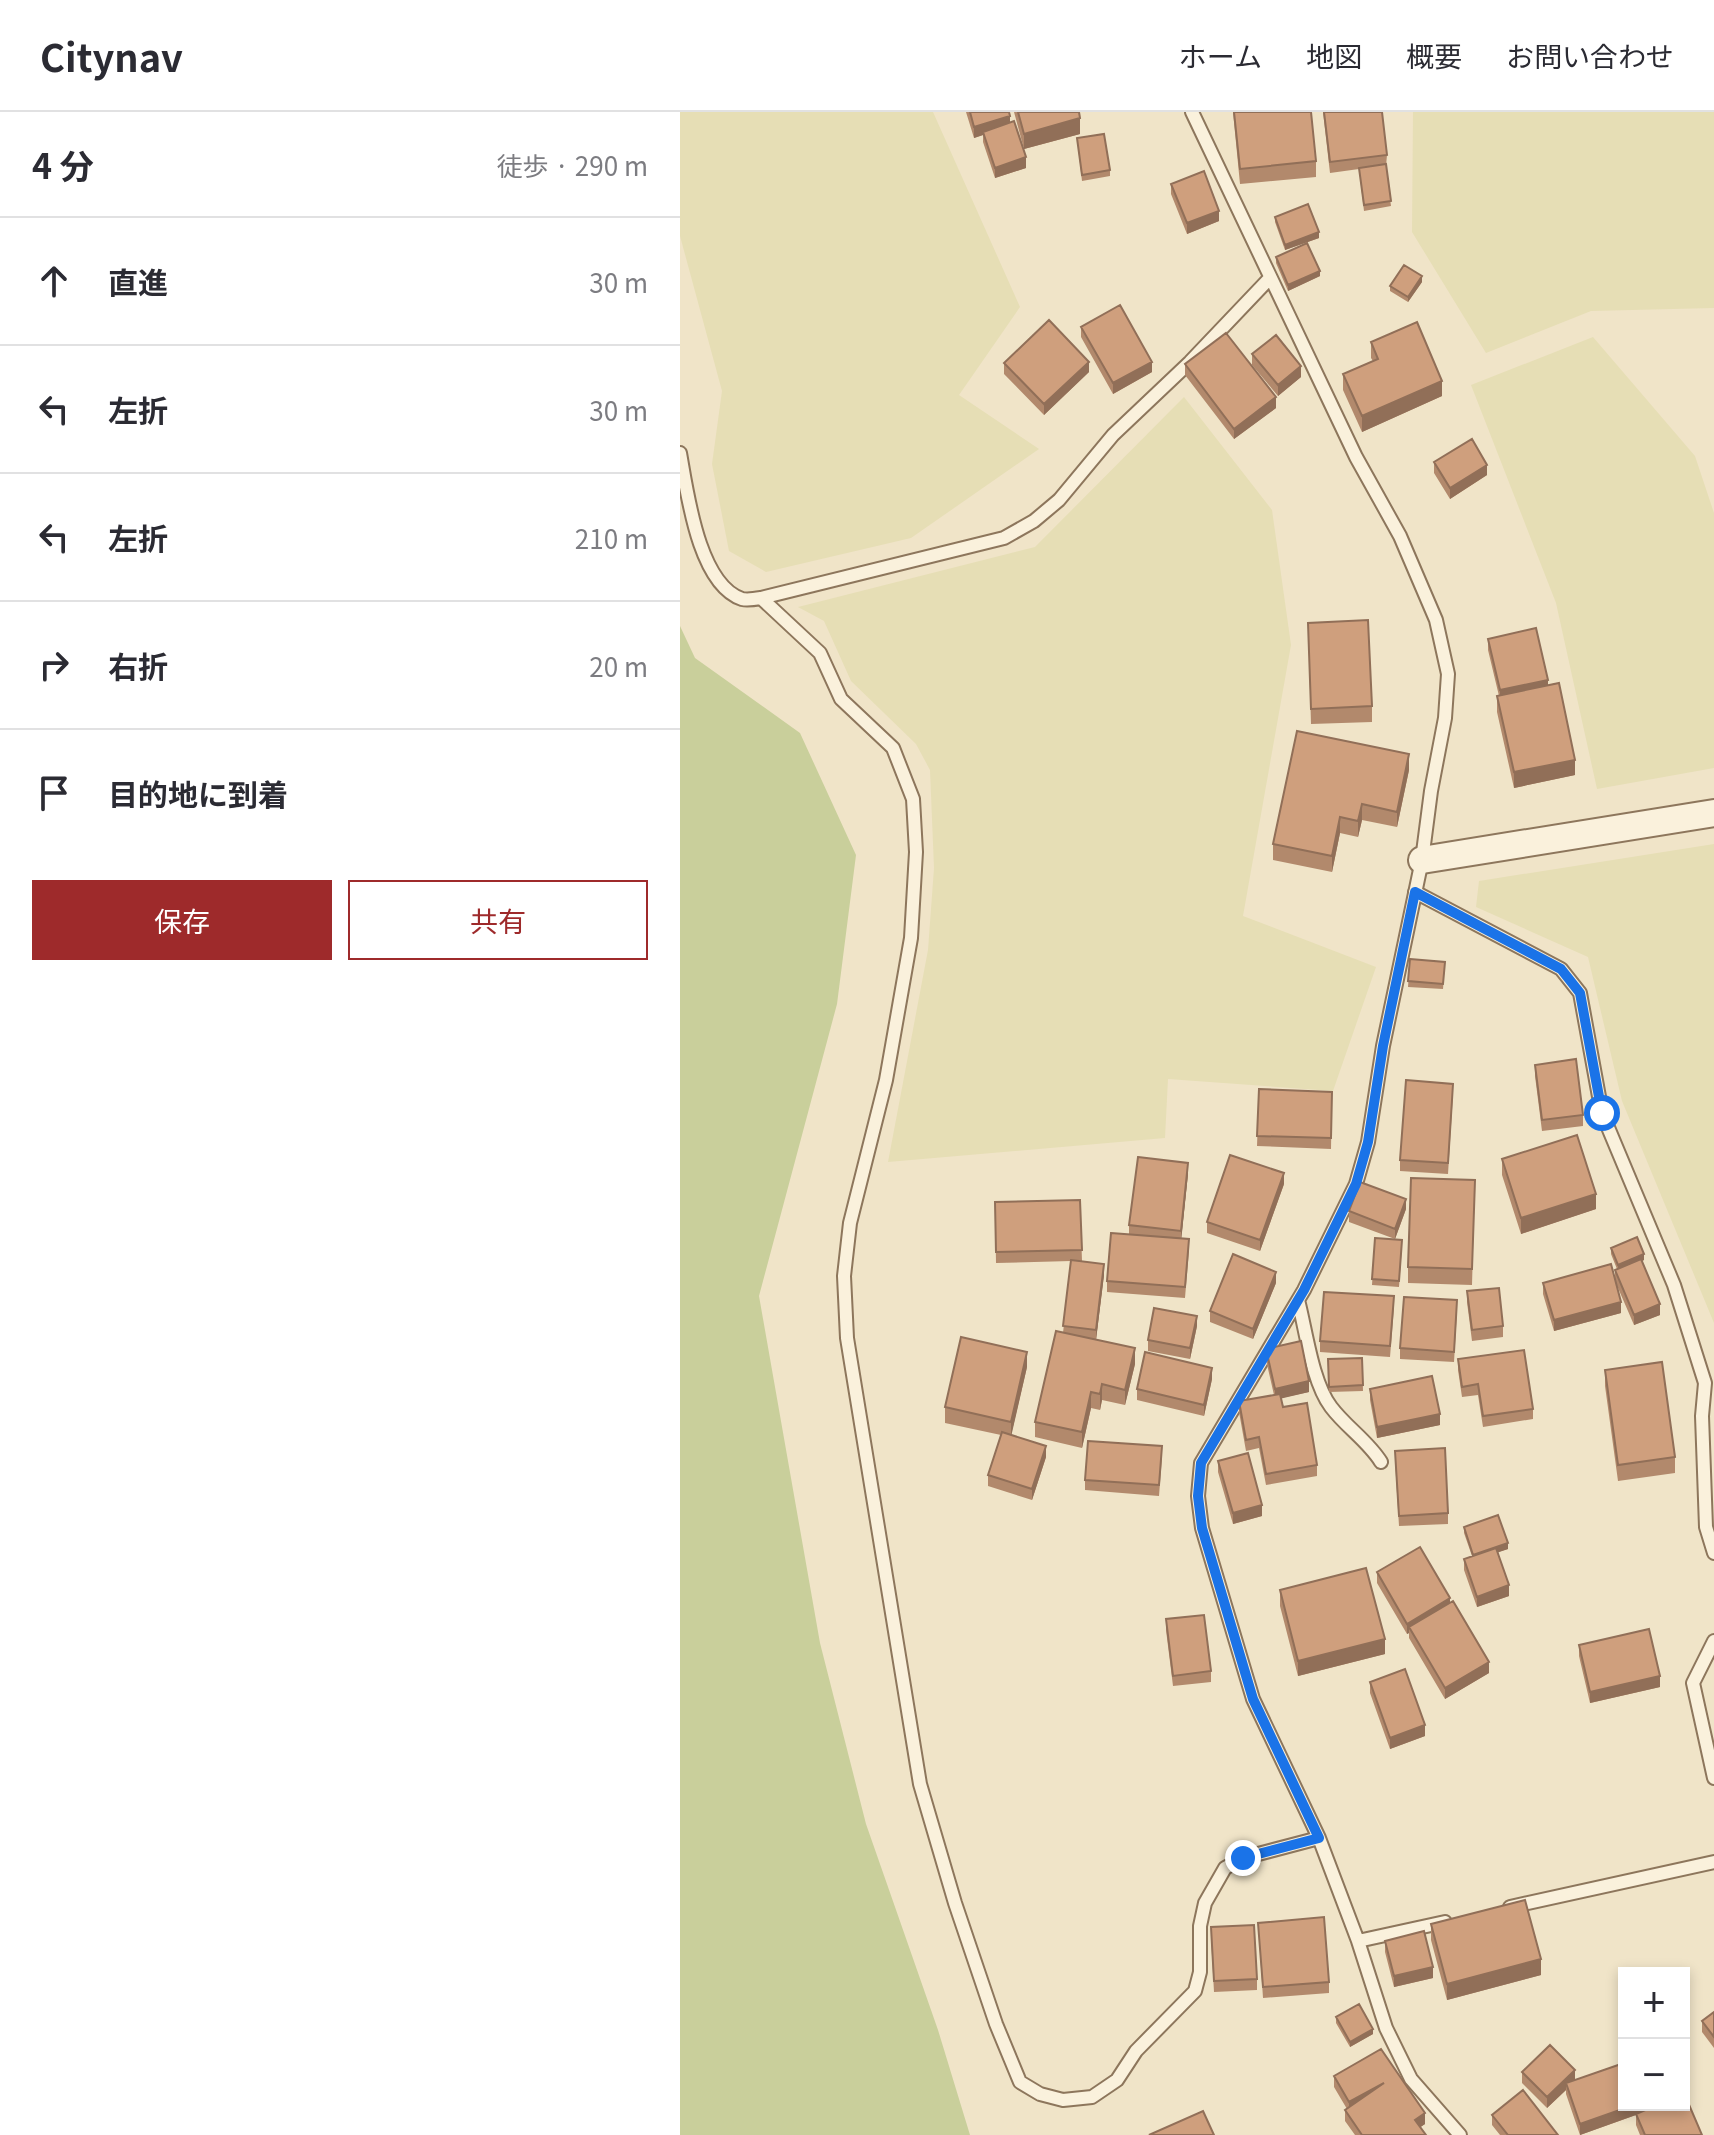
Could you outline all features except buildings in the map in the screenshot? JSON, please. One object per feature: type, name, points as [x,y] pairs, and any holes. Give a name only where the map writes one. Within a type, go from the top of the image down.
[{"type":"street","points":[[1422,860],[1714,813]]},
{"type":"lane","points":[[1192,112],[1356,457],[1400,536],[1436,620],[1448,674],[1445,718],[1422,860],[1383,1046],[1368,1142],[1356,1184],[1298,1300],[1201,1463],[1198,1496],[1202,1528],[1253,1699],[1319,1838],[1358,1941],[1386,2028],[1411,2079],[1460,2135]]},
{"type":"lane","points":[[680,453],[693,529],[720,583],[742,599],[761,598],[1004,538],[1034,521],[1059,500],[1113,435],[1190,362],[1269,279]]},
{"type":"lane","points":[[761,598],[820,653],[841,699],[893,748],[913,799],[916,852],[911,938],[886,1080],[850,1223],[844,1276],[847,1338],[920,1784],[955,1903],[996,2024],[1020,2082],[1040,2094],[1063,2100],[1092,2097],[1117,2080],[1136,2051],[1195,1991],[1200,1972],[1200,1926],[1205,1903],[1225,1868],[1243,1858],[1319,1838]]},
{"type":"lane","points":[[1415,892],[1561,969],[1580,993],[1602,1113],[1674,1285],[1705,1383],[1702,1416],[1706,1527],[1714,1553]]},
{"type":"lane","points":[[1298,1300],[1318,1381],[1328,1404],[1355,1435],[1372,1447],[1381,1462]]},
{"type":"lane","points":[[1714,1641],[1693,1683],[1714,1778]]},
{"type":"lane","points":[[1497,1910],[1714,1862]]},
{"type":"lane","points":[[1358,1941],[1451,1921]]},
{"type":"shaded area","points":[[680,112],[933,112],[1020,307],[959,395],[1039,449],[911,538],[766,572],[729,551],[712,464],[722,391],[680,236]]},
{"type":"shaded area","points":[[1413,112],[1714,112],[1714,308],[1591,311],[1486,353],[1412,232]]},
{"type":"shaded area","points":[[1593,337],[1695,456],[1714,513],[1714,768],[1597,789],[1556,603],[1471,385]]},
{"type":"shaded area","points":[[1184,397],[1272,510],[1291,645],[1243,916],[1376,967],[1333,1091],[1168,1079],[1165,1138],[888,1162],[928,950],[934,868],[930,770],[916,744],[851,681],[824,621],[798,607],[1035,547]]},
{"type":"shaded area","points":[[1714,844],[1714,1323],[1622,1101],[1588,957],[1476,907],[1479,881]]},
{"type":"green space","points":[[680,626],[695,658],[800,733],[856,855],[837,1004],[759,1296],[820,1643],[866,1824],[938,2030],[970,2135],[680,2135]]},
{"type":"route","points":[[1243,1858],[1319,1838],[1253,1699],[1202,1528],[1198,1496],[1201,1463],[1304,1290],[1356,1184],[1368,1142],[1383,1046],[1415,892],[1561,969],[1580,993],[1602,1113]]}]
